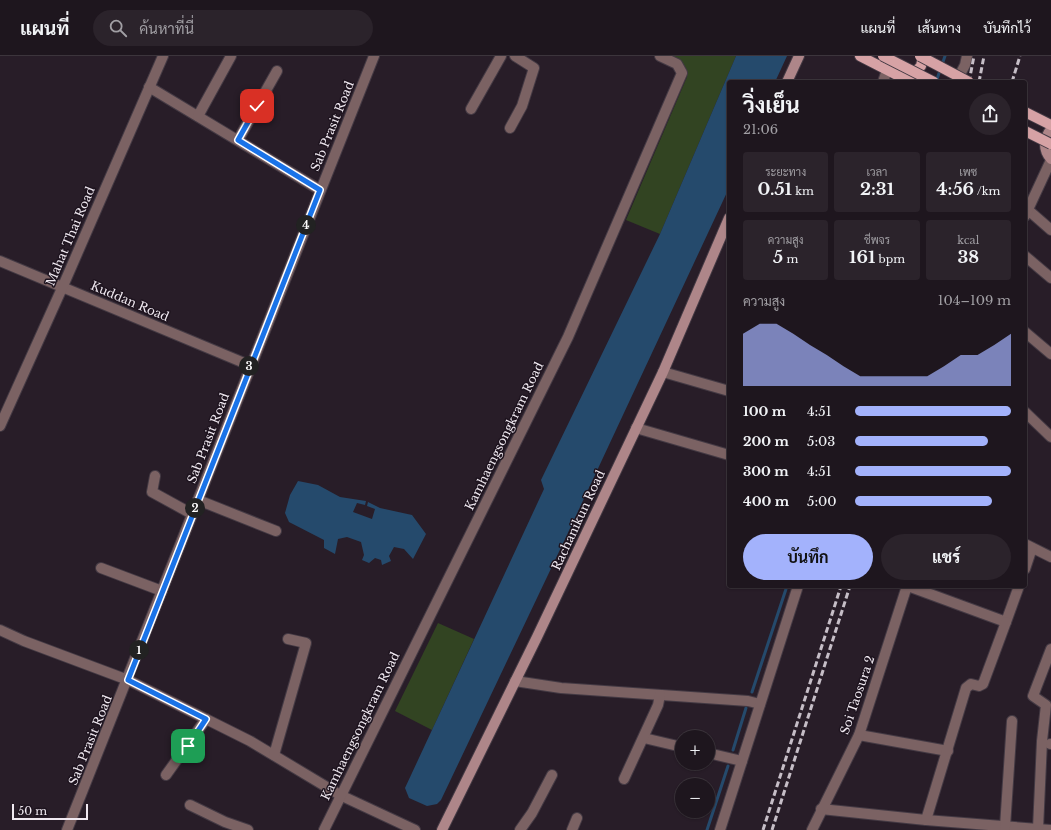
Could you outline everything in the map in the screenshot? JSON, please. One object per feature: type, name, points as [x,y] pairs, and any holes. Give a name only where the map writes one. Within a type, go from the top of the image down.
[{"type":"main road","points":[[788,80],[799,56]]},
{"type":"main road","points":[[860,56],[899,76],[912,75],[922,66],[921,56]]},
{"type":"main road","points":[[882,56],[930,80]]},
{"type":"main road","points":[[921,56],[965,80]]},
{"type":"main road","points":[[1027,113],[1051,126]]},
{"type":"main road","points":[[1051,129],[1048,133],[1044,147],[1045,152],[1051,160]]},
{"type":"main road","points":[[1027,132],[1051,144]]},
{"type":"main road","name":"Rachanikun Road","points":[[442,830],[663,372],[727,223]]},
{"type":"street","name":"Mahat Thai Road","points":[[0,426],[63,286],[163,56]]},
{"type":"street","points":[[198,116],[231,56]]},
{"type":"street","name":"Sab Prasit Road","points":[[67,830],[128,680],[249,365],[374,56]]},
{"type":"street","points":[[471,109],[502,56]]},
{"type":"street","points":[[510,128],[522,106],[534,68],[515,56]]},
{"type":"street","name":"Kamhaengsongkram Road","points":[[324,830],[571,330],[682,73],[677,64],[660,56]]},
{"type":"street","points":[[957,80],[965,65],[966,56]]},
{"type":"street","points":[[884,80],[887,70]]},
{"type":"street","points":[[238,140],[277,71]]},
{"type":"street","points":[[149,87],[320,190]]},
{"type":"street","points":[[1027,210],[1051,160]]},
{"type":"street","points":[[1027,213],[1051,230]]},
{"type":"street","points":[[1027,258],[1051,278]]},
{"type":"street","name":"Kuddan Road","points":[[0,261],[63,286],[249,365]]},
{"type":"street","points":[[1027,334],[1051,354]]},
{"type":"street","points":[[663,372],[727,390]]},
{"type":"street","points":[[1027,414],[1051,437]]},
{"type":"street","points":[[636,428],[727,455]]},
{"type":"street","points":[[155,476],[152,492],[192,514]]},
{"type":"street","points":[[198,500],[276,531]]},
{"type":"street","points":[[1027,558],[1029,546],[1051,557]]},
{"type":"street","points":[[101,568],[162,591]]},
{"type":"street","points":[[720,830],[797,588]]},
{"type":"street","name":"Soi Taosura 2","points":[[812,830],[821,809],[859,735],[907,588]]},
{"type":"street","points":[[913,588],[1006,622]]},
{"type":"street","points":[[926,820],[966,688],[971,684],[979,686],[983,684],[1018,588]]},
{"type":"street","points":[[0,630],[24,641],[128,680],[250,741],[340,795],[415,830]]},
{"type":"street","points":[[274,755],[306,643],[288,639]]},
{"type":"street","points":[[1038,829],[1042,741],[1046,705],[1033,696],[1051,650]]},
{"type":"street","points":[[515,681],[560,688],[748,701],[760,704]]},
{"type":"street","points":[[624,779],[644,738],[658,705],[660,695]]},
{"type":"street","points":[[166,775],[206,719]]},
{"type":"street","points":[[1005,827],[1012,721]]},
{"type":"street","points":[[859,735],[948,751]]},
{"type":"street","points":[[644,738],[675,745]]},
{"type":"street","points":[[715,754],[742,761]]},
{"type":"street","points":[[520,830],[532,813],[552,775]]},
{"type":"street","points":[[190,805],[225,822],[248,830]]},
{"type":"street","points":[[821,809],[926,820],[1051,830]]},
{"type":"street","points":[[572,830],[577,818]]},
{"type":"green space","points":[[668,56],[736,56],[660,234],[626,220],[687,77],[686,68],[679,61]]},
{"type":"green space","points":[[438,623],[474,639],[432,730],[395,711]]},
{"type":"water","points":[[736,56],[787,56],[776,80],[727,80],[727,192],[441,800],[437,804],[427,806],[409,798],[405,788],[544,489],[541,480],[660,234]]},
{"type":"water","points":[[298,481],[318,485],[340,497],[366,501],[365,505],[357,503],[353,512],[372,519],[375,509],[367,506],[368,502],[380,508],[412,515],[426,534],[413,559],[404,549],[394,547],[389,556],[391,561],[382,565],[381,560],[375,558],[369,563],[362,560],[364,555],[361,542],[347,537],[338,539],[335,554],[324,548],[324,540],[289,522],[285,513],[290,495]]},
{"type":"waterway","points":[[937,80],[945,56]]},
{"type":"waterway","points":[[752,692],[786,588]]},
{"type":"waterway","points":[[733,750],[746,708]]},
{"type":"waterway","points":[[707,830],[728,766]]},
{"type":"railway","points":[[969,80],[974,56]]},
{"type":"railway","points":[[979,80],[984,56]]},
{"type":"railway","points":[[1013,80],[1020,56]]},
{"type":"railway","points":[[763,830],[840,588]]},
{"type":"railway","points":[[772,830],[849,588]]},
{"type":"route","points":[[188,746],[206,719],[128,680],[249,365],[320,190],[238,140],[257,106]]}]
